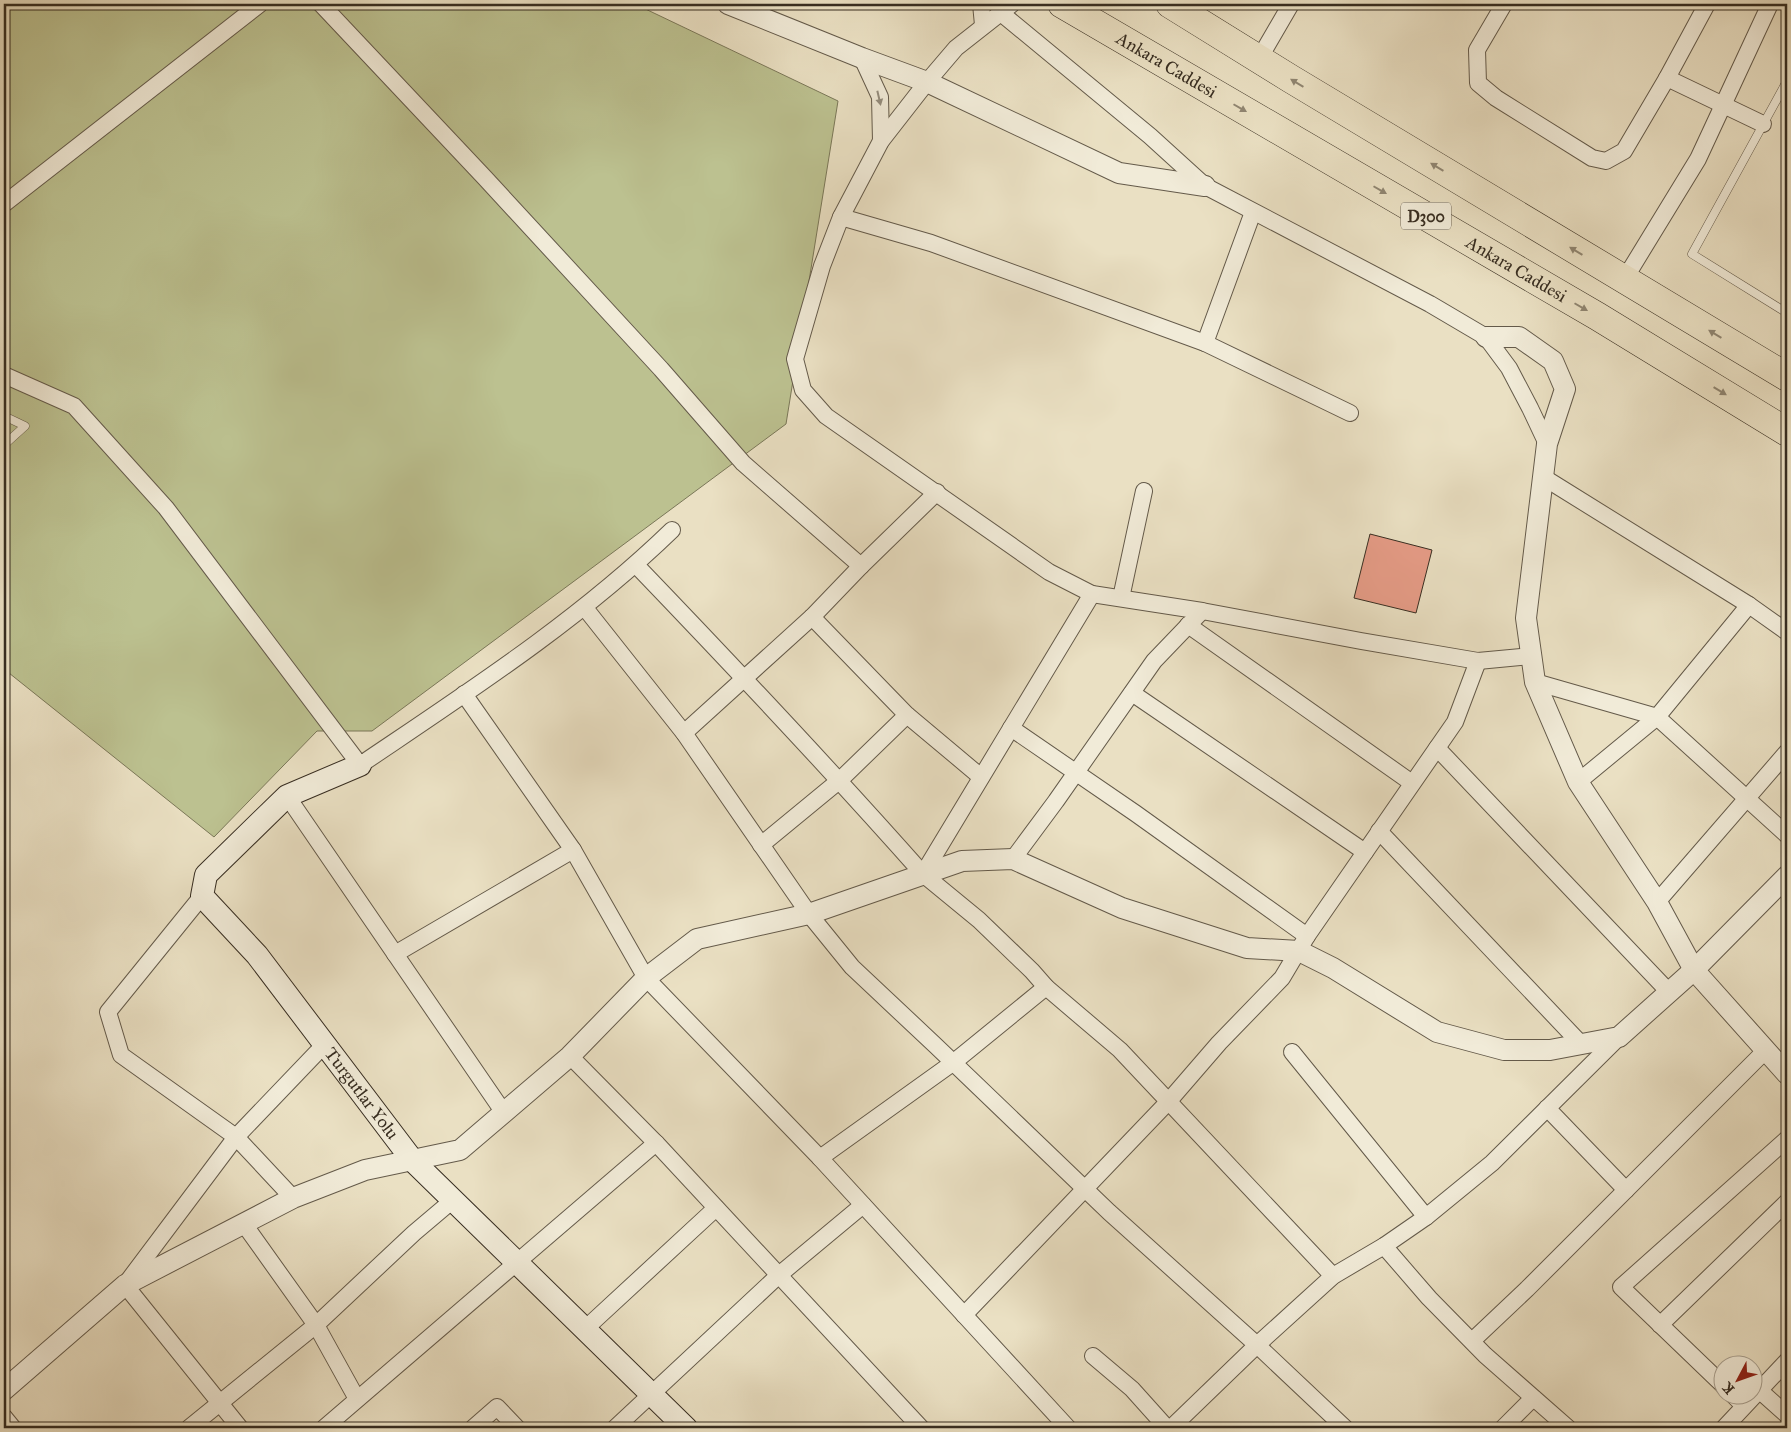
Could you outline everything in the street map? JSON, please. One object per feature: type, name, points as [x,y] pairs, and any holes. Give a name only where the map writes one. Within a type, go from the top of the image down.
[{"type":"highway","name":"Ankara Caddesi","points":[[1062,4],[1588,311],[1787,432]]},
{"type":"highway","name":"D300","points":[[1170,4],[1259,60],[1787,377]]},
{"type":"main road","points":[[202,896],[206,875],[287,796],[360,765]]},
{"type":"main road","name":"Turgutlar Yolu","points":[[202,896],[257,955],[413,1161],[686,1428]]},
{"type":"street","points":[[4,204],[260,4]]},
{"type":"street","points":[[321,4],[647,354],[743,463],[861,566]]},
{"type":"street","points":[[728,4],[927,82],[1119,173],[1205,186]]},
{"type":"street","points":[[981,4],[983,25]]},
{"type":"street","points":[[1259,60],[1291,4]]},
{"type":"street","points":[[1504,4],[1477,50],[1478,83],[1496,98],[1592,158],[1606,161],[1624,151],[1667,78],[1707,4]]},
{"type":"street","points":[[1624,280],[1698,159],[1770,4]]},
{"type":"street","points":[[1532,656],[1478,661],[1361,642],[1202,611],[1092,594],[1049,572],[826,416],[803,390],[795,359],[822,266],[841,217],[882,141],[927,82],[956,48],[1006,8],[1205,186],[1430,304],[1486,337],[1509,368],[1547,444]]},
{"type":"street","points":[[862,58],[880,97],[882,141]]},
{"type":"street","points":[[1667,78],[1764,124]]},
{"type":"street","points":[[1205,343],[1252,212]]},
{"type":"street","points":[[841,217],[931,243],[1205,343],[1350,413]]},
{"type":"street","points":[[1486,337],[1519,337],[1553,361],[1565,389],[1547,444],[1526,618],[1535,682],[1578,782],[1656,902],[1694,970],[1766,1050],[1785,1066]]},
{"type":"street","points":[[4,375],[74,406],[166,508],[360,765],[585,608],[636,565],[672,530]]},
{"type":"street","points":[[1543,477],[1749,605],[1787,632]]},
{"type":"street","points":[[684,734],[812,617],[937,492]]},
{"type":"street","points":[[1121,598],[1144,492]]},
{"type":"street","points":[[636,565],[840,780],[923,874],[979,920],[1032,970],[1046,987],[1120,1050],[1333,1276]]},
{"type":"street","points":[[923,874],[1092,594]]},
{"type":"street","points":[[1578,782],[1657,717],[1749,605]]},
{"type":"street","points":[[585,608],[684,734],[809,914],[852,967],[954,1062],[1085,1189],[1257,1345],[1345,1428]]},
{"type":"street","points":[[1013,859],[1154,661],[1202,611]]},
{"type":"street","points":[[812,617],[907,715],[981,777]]},
{"type":"street","points":[[1188,625],[1412,783]]},
{"type":"street","points":[[964,1315],[1168,1102],[1219,1043],[1282,978],[1303,943],[1455,722],[1478,661]]},
{"type":"street","points":[[1535,682],[1657,717],[1787,835]]},
{"type":"street","points":[[1132,693],[1365,852]]},
{"type":"street","points":[[464,694],[573,850],[646,978],[820,1158],[1068,1428]]},
{"type":"street","points":[[761,845],[840,780],[907,715]]},
{"type":"street","points":[[1011,728],[1076,773],[1334,968],[1436,1032],[1504,1050],[1550,1050],[1619,1037]]},
{"type":"street","points":[[1437,748],[1669,992]]},
{"type":"street","points":[[1656,902],[1787,752]]},
{"type":"street","points":[[287,796],[504,1113]]},
{"type":"street","points":[[1379,831],[1581,1044]]},
{"type":"street","points":[[396,954],[573,850]]},
{"type":"street","points":[[125,1285],[293,1198],[365,1170],[460,1150],[570,1056],[646,978],[697,939],[809,914],[962,861],[1013,859],[1122,908],[1247,948],[1303,943]]},
{"type":"street","points":[[1171,1428],[1257,1345],[1333,1276],[1384,1246],[1426,1217],[1492,1163],[1619,1037],[1694,970],[1787,876]]},
{"type":"street","points":[[202,896],[108,1012],[121,1055],[236,1137],[293,1198]]},
{"type":"street","points":[[820,1158],[954,1062],[1046,987]]},
{"type":"street","points":[[4,1390],[125,1285],[236,1137],[325,1044]]},
{"type":"street","points":[[1472,1341],[1527,1289],[1766,1050]]},
{"type":"street","points":[[1292,1052],[1426,1217]]},
{"type":"street","points":[[570,1056],[656,1143],[921,1428]]},
{"type":"street","points":[[1547,1108],[1626,1190]]},
{"type":"street","points":[[1714,1376],[1621,1287],[1787,1139]]},
{"type":"street","points":[[324,1428],[656,1143]]},
{"type":"street","points":[[189,1428],[316,1325],[414,1233],[453,1200]]},
{"type":"street","points":[[1660,1325],[1787,1202]]},
{"type":"street","points":[[615,1428],[779,1275],[863,1205]]},
{"type":"street","points":[[585,1329],[716,1208]]},
{"type":"street","points":[[244,1224],[316,1325],[357,1399]]},
{"type":"street","points":[[1384,1246],[1428,1298],[1533,1398],[1568,1428]]},
{"type":"street","points":[[125,1285],[240,1428]]},
{"type":"street","points":[[1093,1356],[1132,1389],[1167,1428]]},
{"type":"street","points":[[1764,1385],[1787,1361]]},
{"type":"street","points":[[1764,1394],[1787,1414]]},
{"type":"street","points":[[1503,1428],[1533,1398]]},
{"type":"street","points":[[1724,1428],[1744,1406]]},
{"type":"street","points":[[473,1428],[497,1408],[517,1428]]},
{"type":"street","points":[[4,1418],[13,1428]]},
{"type":"lane","points":[[1787,81],[1692,254],[1787,313]]},
{"type":"lane","points":[[4,416],[25,426],[4,444]]},
{"type":"green space","points":[[4,4],[635,4],[838,101],[786,424],[372,731],[317,731],[214,837],[4,669]]},
{"type":"building","points":[[1370,534],[1432,550],[1416,613],[1354,598]]}]
